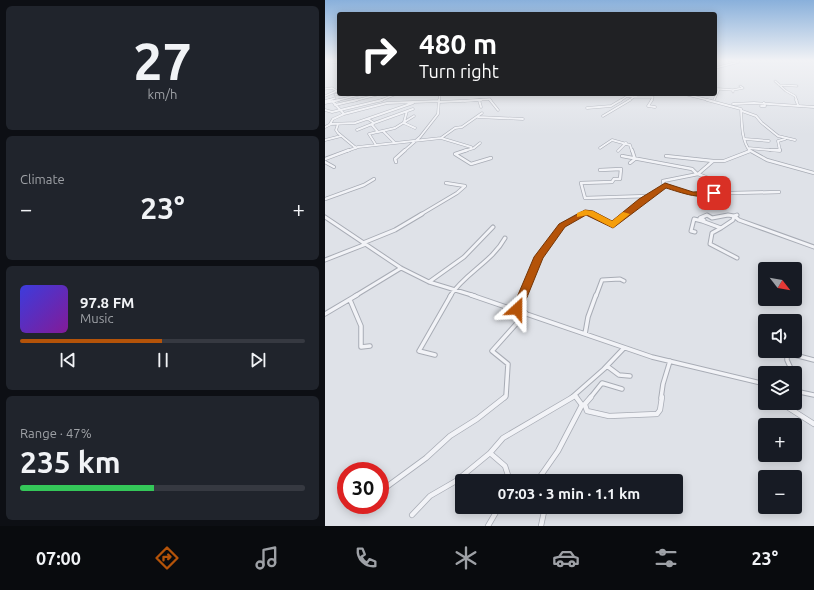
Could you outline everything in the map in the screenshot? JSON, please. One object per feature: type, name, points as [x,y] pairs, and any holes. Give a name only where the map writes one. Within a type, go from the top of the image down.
[{"type":"street","points":[[779,85],[797,86]]},
{"type":"street","points":[[779,85],[795,96],[798,105]]},
{"type":"street","points":[[719,89],[733,90],[743,88],[740,86]]},
{"type":"street","points":[[325,89],[332,88],[337,90]]},
{"type":"street","points":[[325,96],[337,91]]},
{"type":"street","points":[[333,93],[335,95],[335,105],[345,114]]},
{"type":"street","points":[[325,102],[353,96]]},
{"type":"street","points":[[335,105],[372,96]]},
{"type":"street","points":[[325,110],[331,112],[369,103],[390,96]]},
{"type":"street","points":[[396,162],[395,159],[417,140],[438,114],[440,96]]},
{"type":"street","points":[[587,108],[611,106],[627,96],[641,99],[646,96]]},
{"type":"street","points":[[650,96],[653,97],[648,106],[655,107]]},
{"type":"street","points":[[694,96],[733,104],[741,108],[745,139],[750,152]]},
{"type":"street","points":[[714,100],[716,96]]},
{"type":"street","points":[[603,116],[634,97]]},
{"type":"street","points":[[331,124],[333,119],[345,114],[390,103],[479,100],[484,98],[491,100],[498,110]]},
{"type":"street","points":[[325,102],[334,100]]},
{"type":"street","points":[[479,100],[481,107]]},
{"type":"street","points":[[733,104],[750,102],[814,107]]},
{"type":"street","points":[[369,103],[373,106]]},
{"type":"street","points":[[357,130],[413,110],[412,103]]},
{"type":"street","points":[[325,127],[331,124],[353,124],[412,103]]},
{"type":"street","points":[[761,106],[765,106],[764,103]]},
{"type":"street","points":[[404,122],[403,117],[407,111]]},
{"type":"street","points":[[742,111],[756,116],[775,134],[795,140]]},
{"type":"street","points":[[441,138],[455,128],[462,127],[479,117],[482,113]]},
{"type":"street","points":[[376,145],[369,134],[395,128],[414,116]]},
{"type":"street","points":[[479,117],[523,119]]},
{"type":"street","points":[[368,119],[378,132]]},
{"type":"street","points":[[404,122],[415,128]]},
{"type":"street","points":[[338,124],[336,130],[356,148]]},
{"type":"street","points":[[383,131],[395,143]]},
{"type":"street","points":[[325,140],[341,136]]},
{"type":"street","points":[[325,161],[356,148],[417,140],[441,138],[471,147]]},
{"type":"street","points":[[748,148],[780,151],[778,141],[784,140],[785,138]]},
{"type":"street","points":[[745,139],[769,141]]},
{"type":"street","points":[[600,148],[612,140],[626,143],[631,146],[635,159]]},
{"type":"street","points":[[480,143],[475,147],[471,147],[455,154],[471,164],[491,158]]},
{"type":"street","points":[[618,151],[626,143]]},
{"type":"street","points":[[666,156],[724,161],[742,153],[750,152],[765,159],[814,173]]},
{"type":"street","points":[[622,156],[690,169],[697,174],[708,178],[709,186],[714,193]]},
{"type":"street","points":[[630,163],[635,159]]},
{"type":"street","points":[[325,161],[334,166]]},
{"type":"street","points":[[665,185],[663,181],[697,174],[713,161]]},
{"type":"street","points":[[600,170],[621,169],[620,179],[614,179],[612,182],[581,183],[585,198],[648,196]]},
{"type":"street","points":[[325,199],[364,185],[374,179]]},
{"type":"street","points":[[325,260],[395,230],[457,193],[465,186],[446,183]]},
{"type":"street","points":[[517,309],[539,257],[562,225],[585,212],[591,213],[613,225],[648,196],[665,185]]},
{"type":"street","points":[[665,185],[692,194],[779,192]]},
{"type":"street","points":[[702,221],[704,220],[700,218],[707,215],[712,218],[728,215],[736,216],[753,226],[814,247]]},
{"type":"street","points":[[736,216],[733,220],[713,233],[710,244],[737,258]]},
{"type":"street","points":[[325,217],[401,268],[429,282],[624,348],[670,361],[758,382]]},
{"type":"street","points":[[695,232],[691,231],[692,222],[694,219],[721,228]]},
{"type":"street","points":[[429,282],[464,257],[493,227]]},
{"type":"street","points":[[435,355],[419,351],[429,336],[453,290],[462,280],[489,259],[505,238]]},
{"type":"street","points":[[325,314],[401,268]]},
{"type":"street","points":[[585,334],[588,317],[602,280],[624,281]]},
{"type":"street","points":[[350,300],[361,326],[359,335],[361,347],[370,346]]},
{"type":"street","points":[[389,485],[426,458],[450,436],[477,419],[506,396],[508,364],[492,351],[526,314]]},
{"type":"street","points":[[412,516],[430,496],[456,481],[490,453],[503,438],[575,395],[607,366],[624,348]]},
{"type":"street","points":[[802,356],[814,360]]},
{"type":"street","points":[[575,395],[587,411],[609,416],[657,414],[660,410],[663,384],[670,361]]},
{"type":"street","points":[[607,366],[619,374],[630,376]]},
{"type":"street","points":[[542,474],[558,451],[583,405],[602,383],[622,389]]},
{"type":"street","points":[[802,393],[814,395]]},
{"type":"street","points":[[792,410],[814,424]]},
{"type":"street","points":[[490,453],[505,466],[507,474]]},
{"type":"street","points":[[488,526],[493,514]]},
{"type":"street","points":[[541,526],[544,514]]},
{"type":"slow traffic","points":[[580,215],[585,212],[591,213],[613,225],[626,214]]},
{"type":"route","points":[[517,309],[522,300],[532,270],[546,246],[556,235],[562,225],[585,212],[591,213],[613,225],[642,201],[665,185],[684,193],[714,193]]}]
